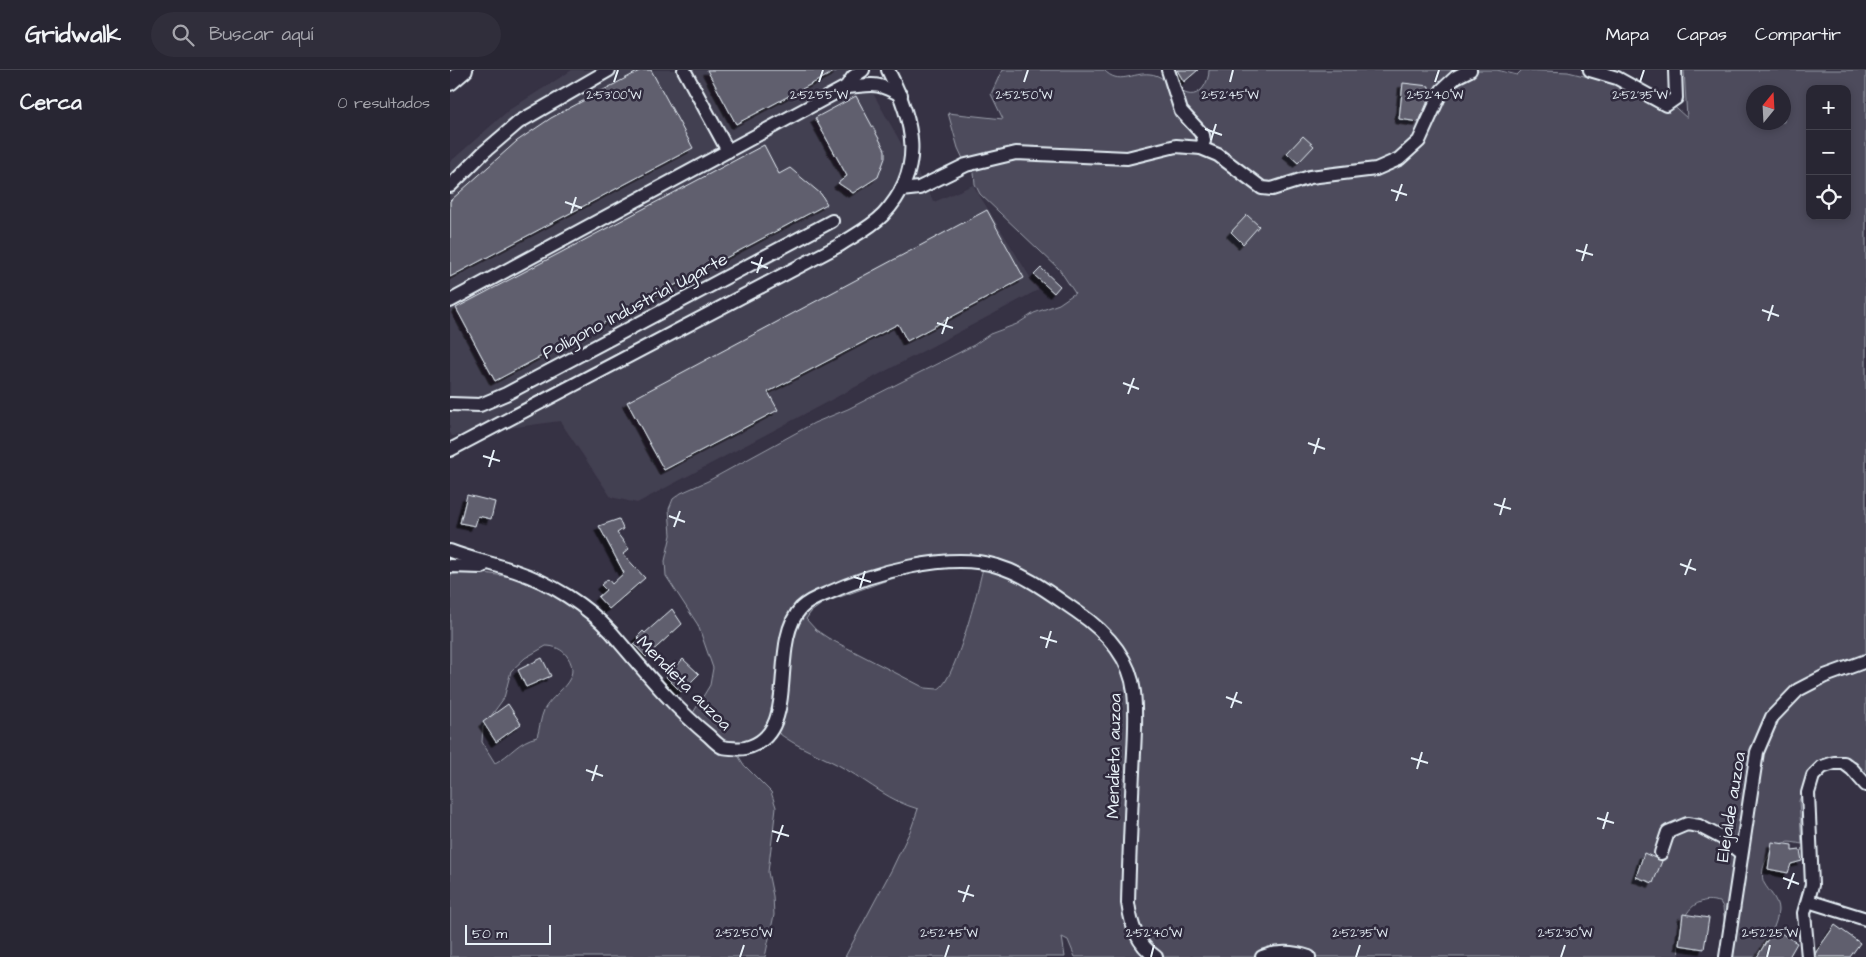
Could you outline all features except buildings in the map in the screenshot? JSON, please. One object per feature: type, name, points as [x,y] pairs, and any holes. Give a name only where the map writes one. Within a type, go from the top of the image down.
[{"type":"main road","points":[[450,82],[464,70]]},
{"type":"street","points":[[450,186],[484,152],[519,122],[609,70]]},
{"type":"street","points":[[684,70],[728,151]]},
{"type":"street","points":[[871,83],[883,70]]},
{"type":"street","points":[[450,450],[838,246],[882,216],[900,190],[911,160],[912,144],[907,110],[888,70]]},
{"type":"street","points":[[1168,70],[1182,111],[1203,135],[1204,141],[1201,148]]},
{"type":"street","points":[[900,190],[919,188],[966,165],[1016,153],[1127,158],[1176,146],[1201,148],[1218,155],[1262,188],[1272,189],[1310,177],[1376,169],[1399,158],[1418,141],[1442,90],[1456,77],[1470,70]]},
{"type":"street","points":[[1590,70],[1617,78],[1666,105],[1676,98],[1675,70]]},
{"type":"street","points":[[450,300],[728,151],[854,76],[881,85],[902,96]]},
{"type":"street","name":"Polígono Industrial Ugarte","points":[[450,404],[480,405],[506,394],[832,221]]},
{"type":"street","points":[[450,455],[466,443]]},
{"type":"street","name":"Mendieta auzoa","points":[[450,551],[520,572],[566,595],[607,628],[691,721],[722,747],[745,748],[767,736],[781,709],[783,660],[787,633],[801,608],[824,594],[867,578],[937,561],[962,560],[996,565],[1031,580],[1095,625],[1112,641],[1127,666],[1134,691],[1135,733],[1128,903],[1132,928],[1148,951],[1156,957]]},
{"type":"street","points":[[450,566],[496,568],[520,572]]},
{"type":"street","name":"Elejalde auzoa","points":[[1726,957],[1757,752],[1772,717],[1798,690],[1824,676],[1866,661]]},
{"type":"street","points":[[1808,957],[1804,913],[1812,885],[1808,793],[1812,776],[1822,768],[1834,763],[1844,763],[1866,785]]},
{"type":"street","points":[[1661,853],[1668,832],[1687,824],[1706,828],[1741,853]]},
{"type":"street","points":[[1808,901],[1866,919]]},
{"type":"street","points":[[1262,957],[1276,952],[1298,953],[1309,957]]},
{"type":"shaded area","points":[[572,70],[860,70],[934,202],[973,185],[1038,290],[637,503],[611,497],[560,421],[452,436],[450,432],[450,162],[509,110]]},
{"type":"shaded area","points":[[1002,70],[1104,70],[1110,75],[1120,78],[1150,74],[1164,79],[1184,93],[1190,94],[1197,93],[1203,88],[1208,79],[1209,70],[1497,70],[1517,75],[1522,70],[1568,72],[1608,82],[1626,80],[1645,86],[1660,94],[1687,118],[1684,70],[1866,70],[1866,780],[1844,758],[1809,775],[1799,801],[1802,844],[1788,842],[1778,845],[1766,860],[1764,866],[1764,883],[1775,899],[1778,910],[1774,928],[1758,957],[1728,957],[1723,907],[1720,902],[1708,900],[1694,905],[1685,918],[1680,934],[1679,957],[1075,957],[1068,940],[1062,937],[1065,957],[845,957],[892,869],[911,829],[918,809],[890,797],[856,775],[792,742],[775,730],[736,752],[744,765],[771,792],[776,807],[768,872],[773,896],[774,915],[765,957],[450,957],[450,575],[472,571],[517,578],[583,610],[682,714],[693,713],[710,685],[713,668],[698,625],[666,576],[665,561],[671,535],[669,509],[673,499],[814,423],[848,409],[974,345],[990,334],[1017,324],[1034,313],[1059,304],[1075,293],[1059,269],[980,194],[975,184],[974,173],[965,163],[958,148],[948,113],[1003,119],[991,94]],"holes":[[[970,564],[983,568],[971,614],[952,670],[945,683],[938,689],[925,688],[828,638],[816,630],[806,619],[811,612],[823,603],[882,582],[917,571]],[[546,646],[555,647],[563,651],[567,656],[571,664],[572,672],[570,679],[544,710],[537,737],[520,745],[495,763],[482,742],[483,727],[504,698],[511,671],[525,658]]]}]
